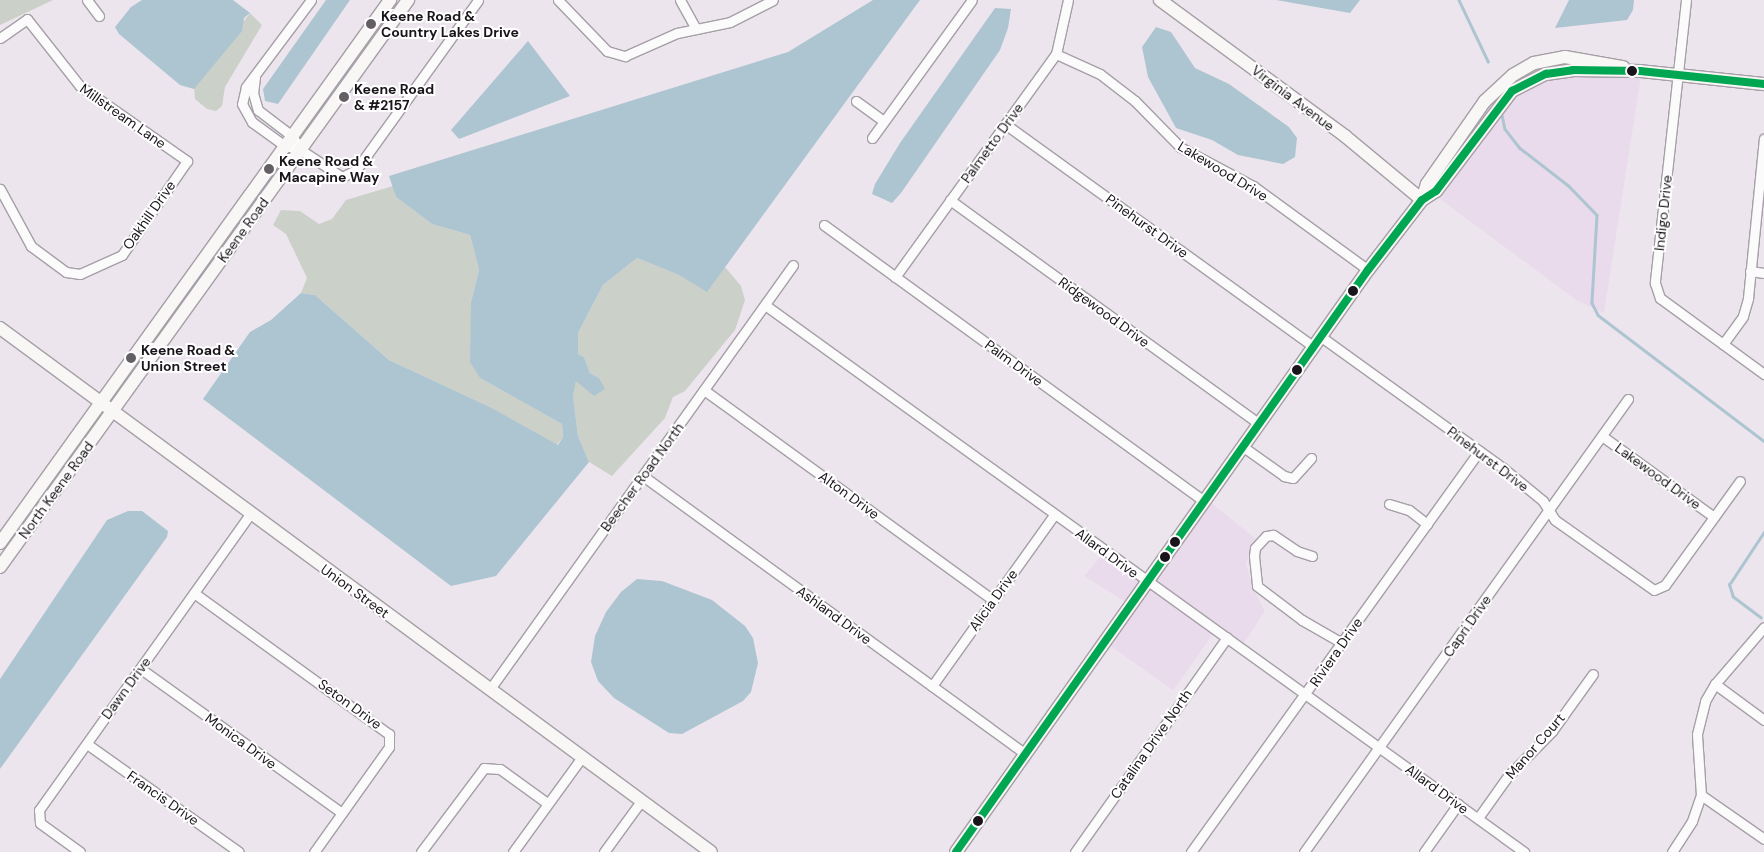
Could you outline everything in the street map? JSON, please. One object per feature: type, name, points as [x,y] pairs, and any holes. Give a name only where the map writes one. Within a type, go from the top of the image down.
[{"type":"street","points":[[86,0],[99,16]]},
{"type":"street","points":[[289,141],[252,122],[243,110],[244,92],[311,0]]},
{"type":"street","name":"Keene Road","points":[[101,403],[390,0]]},
{"type":"street","name":"Keene Road","points":[[113,412],[408,0]]},
{"type":"street","points":[[255,76],[252,93],[258,110],[289,141],[336,175],[342,177],[352,174],[478,0]]},
{"type":"street","points":[[558,0],[600,45],[616,55],[634,54],[677,33],[730,22],[773,0]]},
{"type":"street","points":[[680,0],[696,29]]},
{"type":"street","points":[[872,138],[972,0]]},
{"type":"street","name":"Palmetto Drive","points":[[895,277],[1056,54],[1068,0]]},
{"type":"street","name":"Virginia Avenue","points":[[1160,0],[1345,136],[1422,200]]},
{"type":"street","name":"Indigo Drive","points":[[1686,0],[1655,283],[1660,298],[1764,374]]},
{"type":"street","name":"Millstream Lane","points":[[0,38],[27,19],[80,86],[187,161]]},
{"type":"street","name":"Lakewood Drive","points":[[1056,54],[1100,74],[1135,102],[1180,147],[1253,186],[1368,270]]},
{"type":"street","points":[[960,850],[1242,446],[1368,270],[1422,200],[1427,184],[1485,101],[1504,82],[1522,69],[1543,61],[1565,58],[1604,62],[1640,71],[1764,84]]},
{"type":"street","points":[[856,101],[884,121]]},
{"type":"street","name":"Pinehurst Drive","points":[[1005,124],[1479,451],[1543,501],[1555,520],[1650,588],[1657,591],[1665,585],[1714,517]]},
{"type":"street","points":[[1723,344],[1743,316],[1748,298],[1762,178],[1764,139]]},
{"type":"street","name":"Oakhill Drive","points":[[0,189],[31,246],[66,272],[80,274],[122,255],[187,161]]},
{"type":"street","name":"Ridgewood Drive","points":[[950,200],[1258,424]]},
{"type":"street","name":"Palm Drive","points":[[824,225],[1204,501]]},
{"type":"street","name":"Beecher Road North","points":[[490,689],[793,265]]},
{"type":"street","points":[[1750,271],[1764,272]]},
{"type":"street","points":[[113,412],[116,393],[163,326],[180,293]]},
{"type":"street","name":"Allard Drive","points":[[765,305],[1524,852]]},
{"type":"street","name":"Union Street","points":[[0,328],[582,757],[703,850]]},
{"type":"street","name":"Alton Drive","points":[[704,390],[993,600]]},
{"type":"street","name":"Capri Drive","points":[[1304,852],[1628,398]]},
{"type":"street","points":[[11,553],[26,521],[97,422],[101,403]]},
{"type":"street","name":"North Keene Road","points":[[0,543],[101,403]]},
{"type":"street","name":"North Keene Road","points":[[0,567],[113,412]]},
{"type":"street","name":"Lakewood Drive","points":[[1602,436],[1714,517]]},
{"type":"street","points":[[1242,446],[1284,476],[1292,478],[1311,458]]},
{"type":"street","name":"Riviera Drive","points":[[1191,852],[1479,451]]},
{"type":"street","name":"Ashland Drive","points":[[643,476],[1026,754]]},
{"type":"street","points":[[1714,517],[1740,480]]},
{"type":"street","points":[[1389,504],[1409,510],[1427,524]]},
{"type":"street","name":"Dawn Drive","points":[[80,852],[43,826],[37,814],[250,514]]},
{"type":"street","name":"Alicia Drive","points":[[932,686],[1054,515]]},
{"type":"street","points":[[1312,556],[1297,551],[1273,535],[1266,536],[1255,548],[1257,586],[1302,620],[1342,643]]},
{"type":"street","name":"Seton Drive","points":[[194,593],[390,734],[389,747],[314,852]]},
{"type":"street","points":[[1672,852],[1692,821],[1701,795],[1698,728],[1705,701],[1715,684],[1764,627]]},
{"type":"street","name":"Catalina Drive North","points":[[1076,852],[1227,637]]},
{"type":"street","name":"Monica Drive","points":[[140,669],[342,813]]},
{"type":"street","name":"Manor Court","points":[[1478,818],[1508,776],[1552,731],[1593,674]]},
{"type":"street","points":[[1715,684],[1764,720]]},
{"type":"street","name":"Francis Drive","points":[[86,744],[238,852]]},
{"type":"street","points":[[513,852],[582,757]]},
{"type":"street","points":[[420,852],[484,768],[500,769],[547,803]]},
{"type":"street","points":[[1701,795],[1764,839]]},
{"type":"street","points":[[604,852],[641,801]]},
{"type":"street","points":[[1424,852],[1458,804]]},
{"type":"shaded area","points":[[0,0],[53,0],[0,25]]},
{"type":"shaded area","points":[[250,13],[262,25],[225,87],[222,106],[216,111],[207,109],[195,99],[194,87]]},
{"type":"shaded area","points":[[1559,75],[1641,76],[1604,313],[1576,300],[1436,196],[1498,112],[1524,88]]},
{"type":"shaded area","points":[[393,186],[396,197],[432,224],[470,235],[479,270],[471,302],[480,378],[562,424],[563,437],[557,445],[492,408],[389,360],[315,295],[301,293],[307,278],[286,234],[273,225],[281,210],[300,211],[319,224],[332,219],[346,200]]},
{"type":"shaded area","points":[[637,258],[679,275],[707,291],[725,267],[741,286],[745,300],[735,330],[685,391],[673,397],[665,418],[612,476],[589,462],[578,436],[573,396],[576,380],[599,378],[590,373],[584,357],[578,354],[578,333],[603,285]]},
{"type":"shaded area","points":[[1209,501],[1256,539],[1246,563],[1253,588],[1265,611],[1244,643],[1153,580]]},
{"type":"shaded area","points":[[1102,555],[1141,583],[1127,603],[1084,576]]},
{"type":"shaded area","points":[[1148,587],[1214,633],[1173,690],[1108,644]]},
{"type":"water","points":[[142,0],[233,0],[250,13],[244,18],[242,31],[194,89],[180,85],[119,34],[115,27],[131,7]]},
{"type":"water","points":[[326,0],[350,0],[278,104],[265,101],[263,89]]},
{"type":"water","points":[[873,0],[920,0],[707,292],[679,275],[637,258],[603,285],[578,333],[578,354],[584,357],[590,373],[599,378],[605,389],[594,396],[576,381],[573,396],[578,436],[589,462],[496,576],[451,586],[203,399],[250,332],[271,320],[301,293],[315,295],[389,360],[492,408],[558,445],[563,437],[562,424],[480,378],[470,362],[471,302],[479,270],[470,235],[432,224],[396,197],[389,176],[788,52]]},
{"type":"water","points":[[1276,0],[1360,0],[1350,13]]},
{"type":"water","points":[[1569,0],[1634,0],[1633,10],[1627,20],[1555,28]]},
{"type":"water","points":[[995,8],[1011,9],[1008,28],[1000,50],[901,193],[892,203],[872,194],[875,184],[900,143]]},
{"type":"water","points":[[1156,27],[1171,32],[1195,68],[1229,84],[1289,127],[1297,138],[1295,157],[1283,164],[1238,155],[1212,140],[1176,128],[1148,77],[1142,47]]},
{"type":"water","points":[[528,41],[570,96],[459,139],[451,130]]},
{"type":"water","points":[[128,511],[142,511],[168,531],[167,537],[0,769],[0,679],[107,520]]},
{"type":"water","points":[[637,579],[662,581],[712,600],[745,626],[753,638],[758,663],[751,692],[743,701],[682,734],[669,733],[614,698],[598,681],[591,662],[595,636],[606,612],[621,592]]},
{"type":"waterway","points":[[1459,0],[1488,61]]},
{"type":"waterway","points":[[1502,115],[1505,129],[1520,148],[1569,186],[1597,215],[1592,303],[1598,315],[1764,441]]},
{"type":"waterway","points":[[1761,618],[1733,597],[1729,585],[1764,532]]},
{"type":"transit line","points":[[956,852],[1368,270],[1422,200],[1436,191],[1512,91],[1546,74],[1573,70],[1640,71],[1764,84]]},
{"type":"place","name":"Keene Road & Country Lakes Drive","points":[[371,24]]},
{"type":"place","name":"Keene Road & #2157","points":[[344,97]]},
{"type":"place","name":"Keene Road & Macapine Way","points":[[269,169]]},
{"type":"place","name":"Keene Road & Union Street","points":[[131,358]]}]
